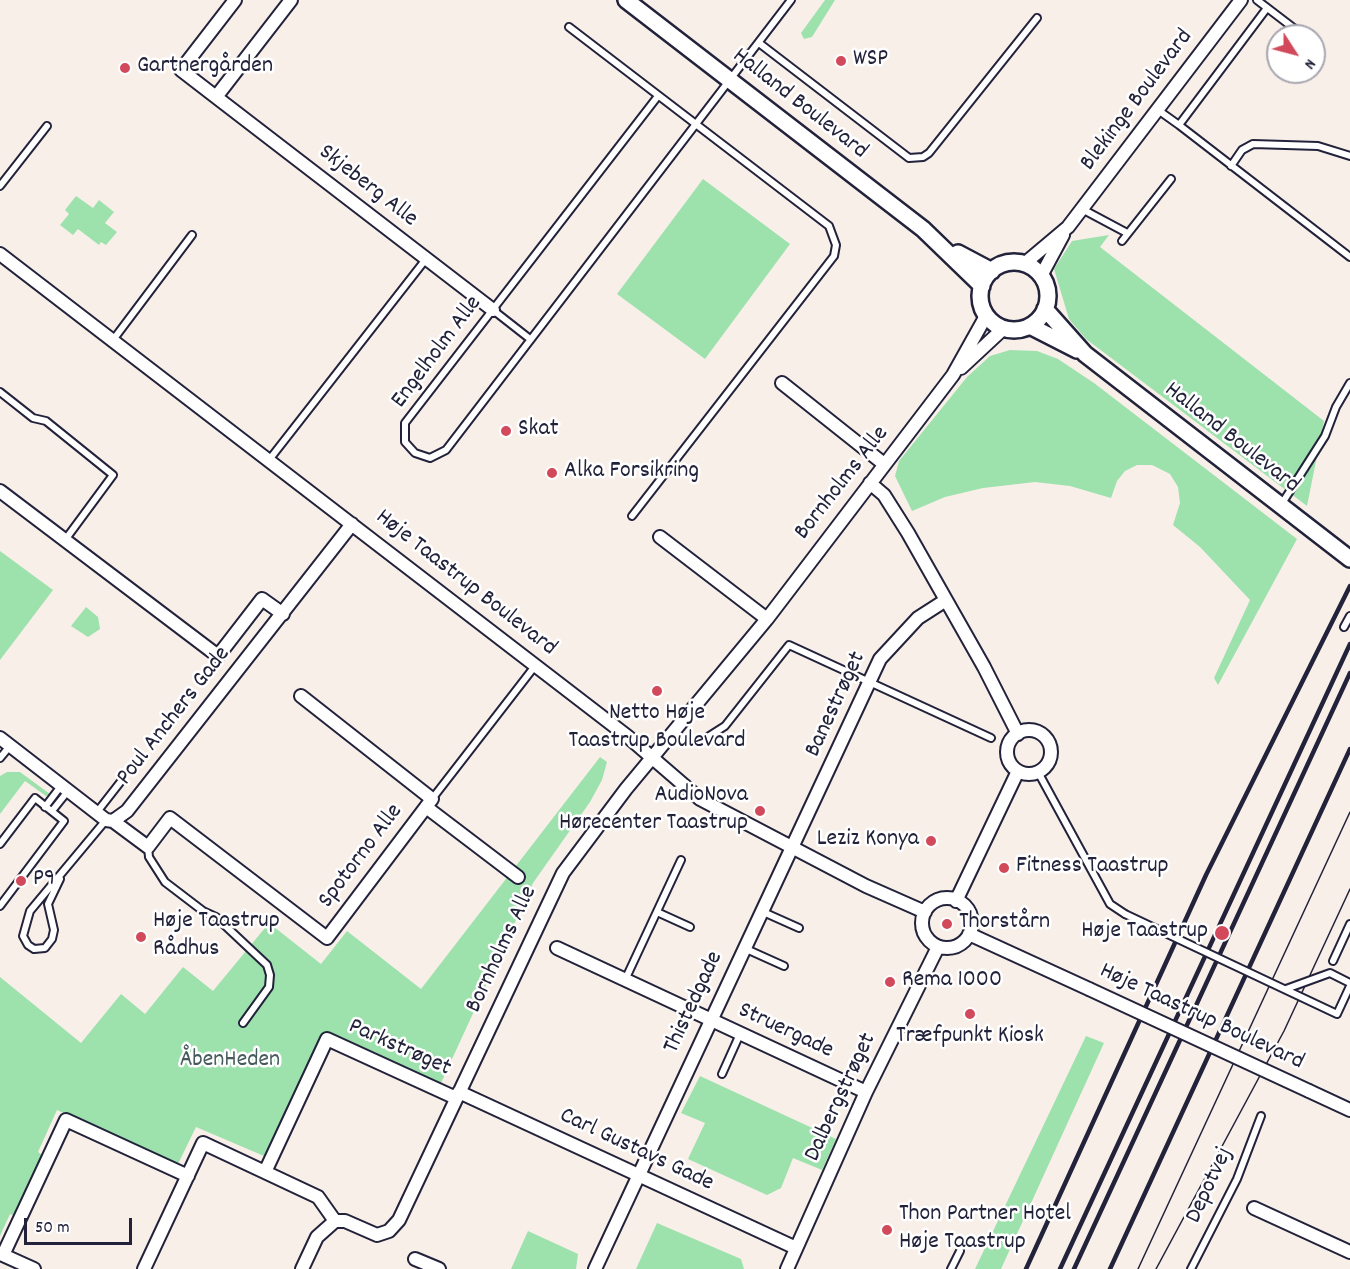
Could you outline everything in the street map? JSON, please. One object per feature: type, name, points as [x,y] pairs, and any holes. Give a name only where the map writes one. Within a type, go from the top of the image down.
[{"type":"street","name":"Skjeberg Alle","points":[[235,0],[181,70],[493,310]]},
{"type":"street","points":[[216,97],[291,0]]},
{"type":"street","name":"Halland Boulevard","points":[[626,0],[944,247],[982,285]]},
{"type":"street","name":"Blekinge Boulevard","points":[[1041,276],[1068,227],[1241,0]]},
{"type":"street","name":"Blekinge Boulevard","points":[[1024,264],[1068,227]]},
{"type":"street","name":"Halland Boulevard","points":[[944,247],[992,271]]},
{"type":"street","name":"Høje Taastrup Boulevard","points":[[0,254],[627,736],[700,799],[866,886],[925,912]]},
{"type":"street","points":[[1024,264],[1041,276],[1048,294],[1045,309],[1030,326],[1021,330],[1004,328],[986,316],[980,298],[982,285],[992,271],[1001,265],[1024,264]]},
{"type":"street","name":"Halland Boulevard","points":[[1045,309],[1085,354],[1350,559]]},
{"type":"street","name":"Bornholms Alle","points":[[954,375],[986,316]]},
{"type":"street","name":"Halland Boulevard","points":[[1030,326],[1085,354]]},
{"type":"street","name":"Bornholms Alle","points":[[334,1221],[345,1221],[377,1235],[393,1227],[403,1212],[563,873],[652,758],[767,619],[954,375],[1004,328]]},
{"type":"street","points":[[782,383],[884,464]]},
{"type":"street","points":[[870,483],[884,495],[902,523],[1018,734]]},
{"type":"street","points":[[0,491],[218,656],[262,599],[283,614]]},
{"type":"street","name":"Poul Anchers Gade","points":[[105,818],[127,811],[352,524]]},
{"type":"street","points":[[660,537],[767,619]]},
{"type":"street","name":"Banestrøget","points":[[793,849],[880,659],[896,639],[918,618],[946,600]]},
{"type":"street","name":"Spotorno Alle","points":[[148,847],[170,818],[327,938],[429,803],[301,696]]},
{"type":"street","points":[[1036,732],[1049,742],[1050,759],[1038,772],[1031,774],[1018,771],[1010,762],[1008,749],[1018,734],[1036,732]]},
{"type":"street","points":[[5,742],[105,818],[148,847]]},
{"type":"street","points":[[956,900],[1018,771]]},
{"type":"street","points":[[429,803],[518,877]]},
{"type":"street","name":"Thistedgade","points":[[595,1269],[761,911],[793,849]]},
{"type":"street","points":[[938,900],[956,900],[968,911],[971,918],[969,934],[960,945],[938,947],[925,936],[922,920],[925,912],[938,900]]},
{"type":"street","name":"Høje Taastrup Boulevard","points":[[969,934],[1350,1110]]},
{"type":"street","name":"Dalbergstrøget","points":[[786,1269],[866,1092],[938,947]]},
{"type":"street","name":"Struergade","points":[[556,948],[866,1092]]},
{"type":"street","name":"Parkstrøget","points":[[265,1172],[327,1039],[458,1095]]},
{"type":"street","name":"Carl Gustavs Gade","points":[[458,1095],[796,1248]]},
{"type":"street","points":[[34,1269],[2,1254],[66,1120],[188,1176]]},
{"type":"street","points":[[144,1269],[203,1143],[318,1197],[334,1221],[317,1238],[302,1269]]},
{"type":"street","points":[[1254,1208],[1350,1252]]},
{"type":"street","points":[[415,1259],[439,1269]]},
{"type":"lane","name":"Engelholm Alle","points":[[658,96],[405,423],[405,442],[415,453],[430,458],[446,450],[791,0]]},
{"type":"lane","points":[[1257,0],[1288,24]]},
{"type":"lane","points":[[1179,125],[1267,8]]},
{"type":"lane","points":[[759,43],[909,158],[922,157],[929,153],[1037,18]]},
{"type":"lane","points":[[569,27],[829,226],[837,245],[834,256],[632,516]]},
{"type":"lane","points":[[1158,110],[1350,257]]},
{"type":"lane","points":[[0,186],[47,126]]},
{"type":"lane","points":[[1231,166],[1242,150],[1253,144],[1318,146],[1350,156]]},
{"type":"lane","points":[[1122,241],[1171,179]]},
{"type":"lane","points":[[1082,209],[1128,233]]},
{"type":"lane","points":[[113,340],[192,235]]},
{"type":"lane","points":[[270,460],[426,259]]},
{"type":"lane","points":[[493,310],[530,339]]},
{"type":"lane","points":[[1284,508],[1350,383]]},
{"type":"lane","points":[[0,392],[33,418],[45,421],[113,475],[65,540]]},
{"type":"lane","points":[[1344,627],[1350,616]]},
{"type":"lane","points":[[703,740],[725,726],[789,645],[991,738]]},
{"type":"lane","points":[[429,803],[535,666]]},
{"type":"lane","points":[[0,759],[5,742]]},
{"type":"lane","points":[[1038,772],[1110,904],[1125,914],[1337,1014],[1350,985],[1330,973],[1286,989]]},
{"type":"lane","points":[[60,879],[48,904],[54,930],[52,939],[45,948],[34,949],[24,939],[23,926],[30,911],[60,879],[105,818],[122,780]]},
{"type":"lane","points":[[45,807],[65,788]]},
{"type":"lane","points":[[52,812],[65,788]]},
{"type":"lane","points":[[0,844],[35,798],[64,821],[0,906]]},
{"type":"lane","points":[[148,847],[149,857],[165,882],[203,911],[216,917],[267,965],[270,975],[269,987],[243,1023]]},
{"type":"lane","points":[[625,980],[681,860]]},
{"type":"lane","points":[[761,911],[798,928]]},
{"type":"lane","points":[[657,912],[690,927]]},
{"type":"lane","points":[[1333,961],[1350,924]]},
{"type":"lane","points":[[744,948],[784,966]]},
{"type":"lane","points":[[722,1074],[740,1034]]},
{"type":"lane","name":"Depotvej","points":[[1191,1269],[1237,1179],[1261,1116]]},
{"type":"lane","points":[[951,1269],[960,1251]]},
{"type":"green space","points":[[825,0],[835,0],[812,37],[804,39],[801,33]]},
{"type":"green space","points":[[703,179],[790,244],[705,359],[617,294]]},
{"type":"green space","points":[[76,196],[93,208],[99,200],[114,212],[105,223],[117,232],[106,245],[101,242],[99,245],[78,229],[73,235],[60,225],[69,214],[65,210]]},
{"type":"green space","points":[[1109,235],[1100,247],[1324,421],[1307,506],[1086,339],[1069,319],[1054,269],[1072,241]]},
{"type":"green space","points":[[1010,350],[1037,351],[1058,359],[1094,383],[1297,539],[1218,685],[1214,678],[1250,600],[1200,547],[1173,525],[1180,503],[1178,487],[1170,474],[1152,465],[1137,465],[1125,471],[1117,481],[1111,498],[1070,486],[1035,482],[983,488],[945,497],[912,511],[895,476],[899,461],[967,377],[990,356]]},
{"type":"green space","points":[[0,551],[53,590],[0,660]]},
{"type":"green space","points":[[86,607],[98,617],[100,629],[88,637],[71,626]]},
{"type":"green space","name":"ÅbenHeden","points":[[600,757],[607,762],[602,780],[590,802],[533,883],[435,1096],[320,1043],[264,1156],[196,1127],[177,1166],[57,1110],[38,1152],[44,1156],[17,1217],[10,1214],[0,1236],[0,977],[81,1043],[121,994],[145,1014],[183,967],[213,991],[269,923],[321,964],[347,931],[421,989]]},
{"type":"green space","points":[[7,772],[20,772],[50,794],[46,796],[25,781],[0,814],[0,776]]},
{"type":"green space","points":[[1086,1036],[1104,1043],[1001,1269],[975,1269]]},
{"type":"green space","points":[[700,1076],[836,1139],[822,1170],[793,1158],[781,1188],[767,1195],[688,1159],[705,1123],[681,1113]]},
{"type":"green space","points":[[657,1223],[741,1259],[744,1269],[636,1269]]},
{"type":"green space","points":[[528,1231],[578,1254],[576,1269],[511,1269]]},
{"type":"tram line","points":[[1138,1269],[1350,812]]},
{"type":"tram line","points":[[1156,1269],[1284,1031],[1350,889]]},
{"type":"railway","points":[[1026,1269],[1206,875],[1350,586]]},
{"type":"railway","points":[[1060,1269],[1350,644]]},
{"type":"railway","points":[[1074,1269],[1350,673]]},
{"type":"railway","points":[[1110,1269],[1350,749]]},
{"type":"place","name":"WSP","points":[[841,61]]},
{"type":"place","name":"Gartnergården","points":[[125,68]]},
{"type":"place","name":"Skat","points":[[506,431]]},
{"type":"place","name":"Alka Forsikring","points":[[552,473]]},
{"type":"place","name":"Netto Høje Taastrup Boulevard","points":[[657,691]]},
{"type":"place","name":"AudioNova Hørecenter Taastrup","points":[[760,811]]},
{"type":"place","name":"Leziz Konya","points":[[931,841]]},
{"type":"place","name":"Fitness Taastrup","points":[[1004,868]]},
{"type":"place","name":"P9","points":[[21,881]]},
{"type":"place","name":"Thorstårn","points":[[947,924]]},
{"type":"place","name":"Høje Taastrup","points":[[1222,933]]},
{"type":"place","name":"Høje Taastrup Rådhus","points":[[141,937]]},
{"type":"place","name":"Rema 1000","points":[[890,982]]},
{"type":"place","name":"Træfpunkt Kiosk","points":[[970,1014]]},
{"type":"place","name":"Thon Partner Hotel Høje Taastrup","points":[[887,1230]]}]
